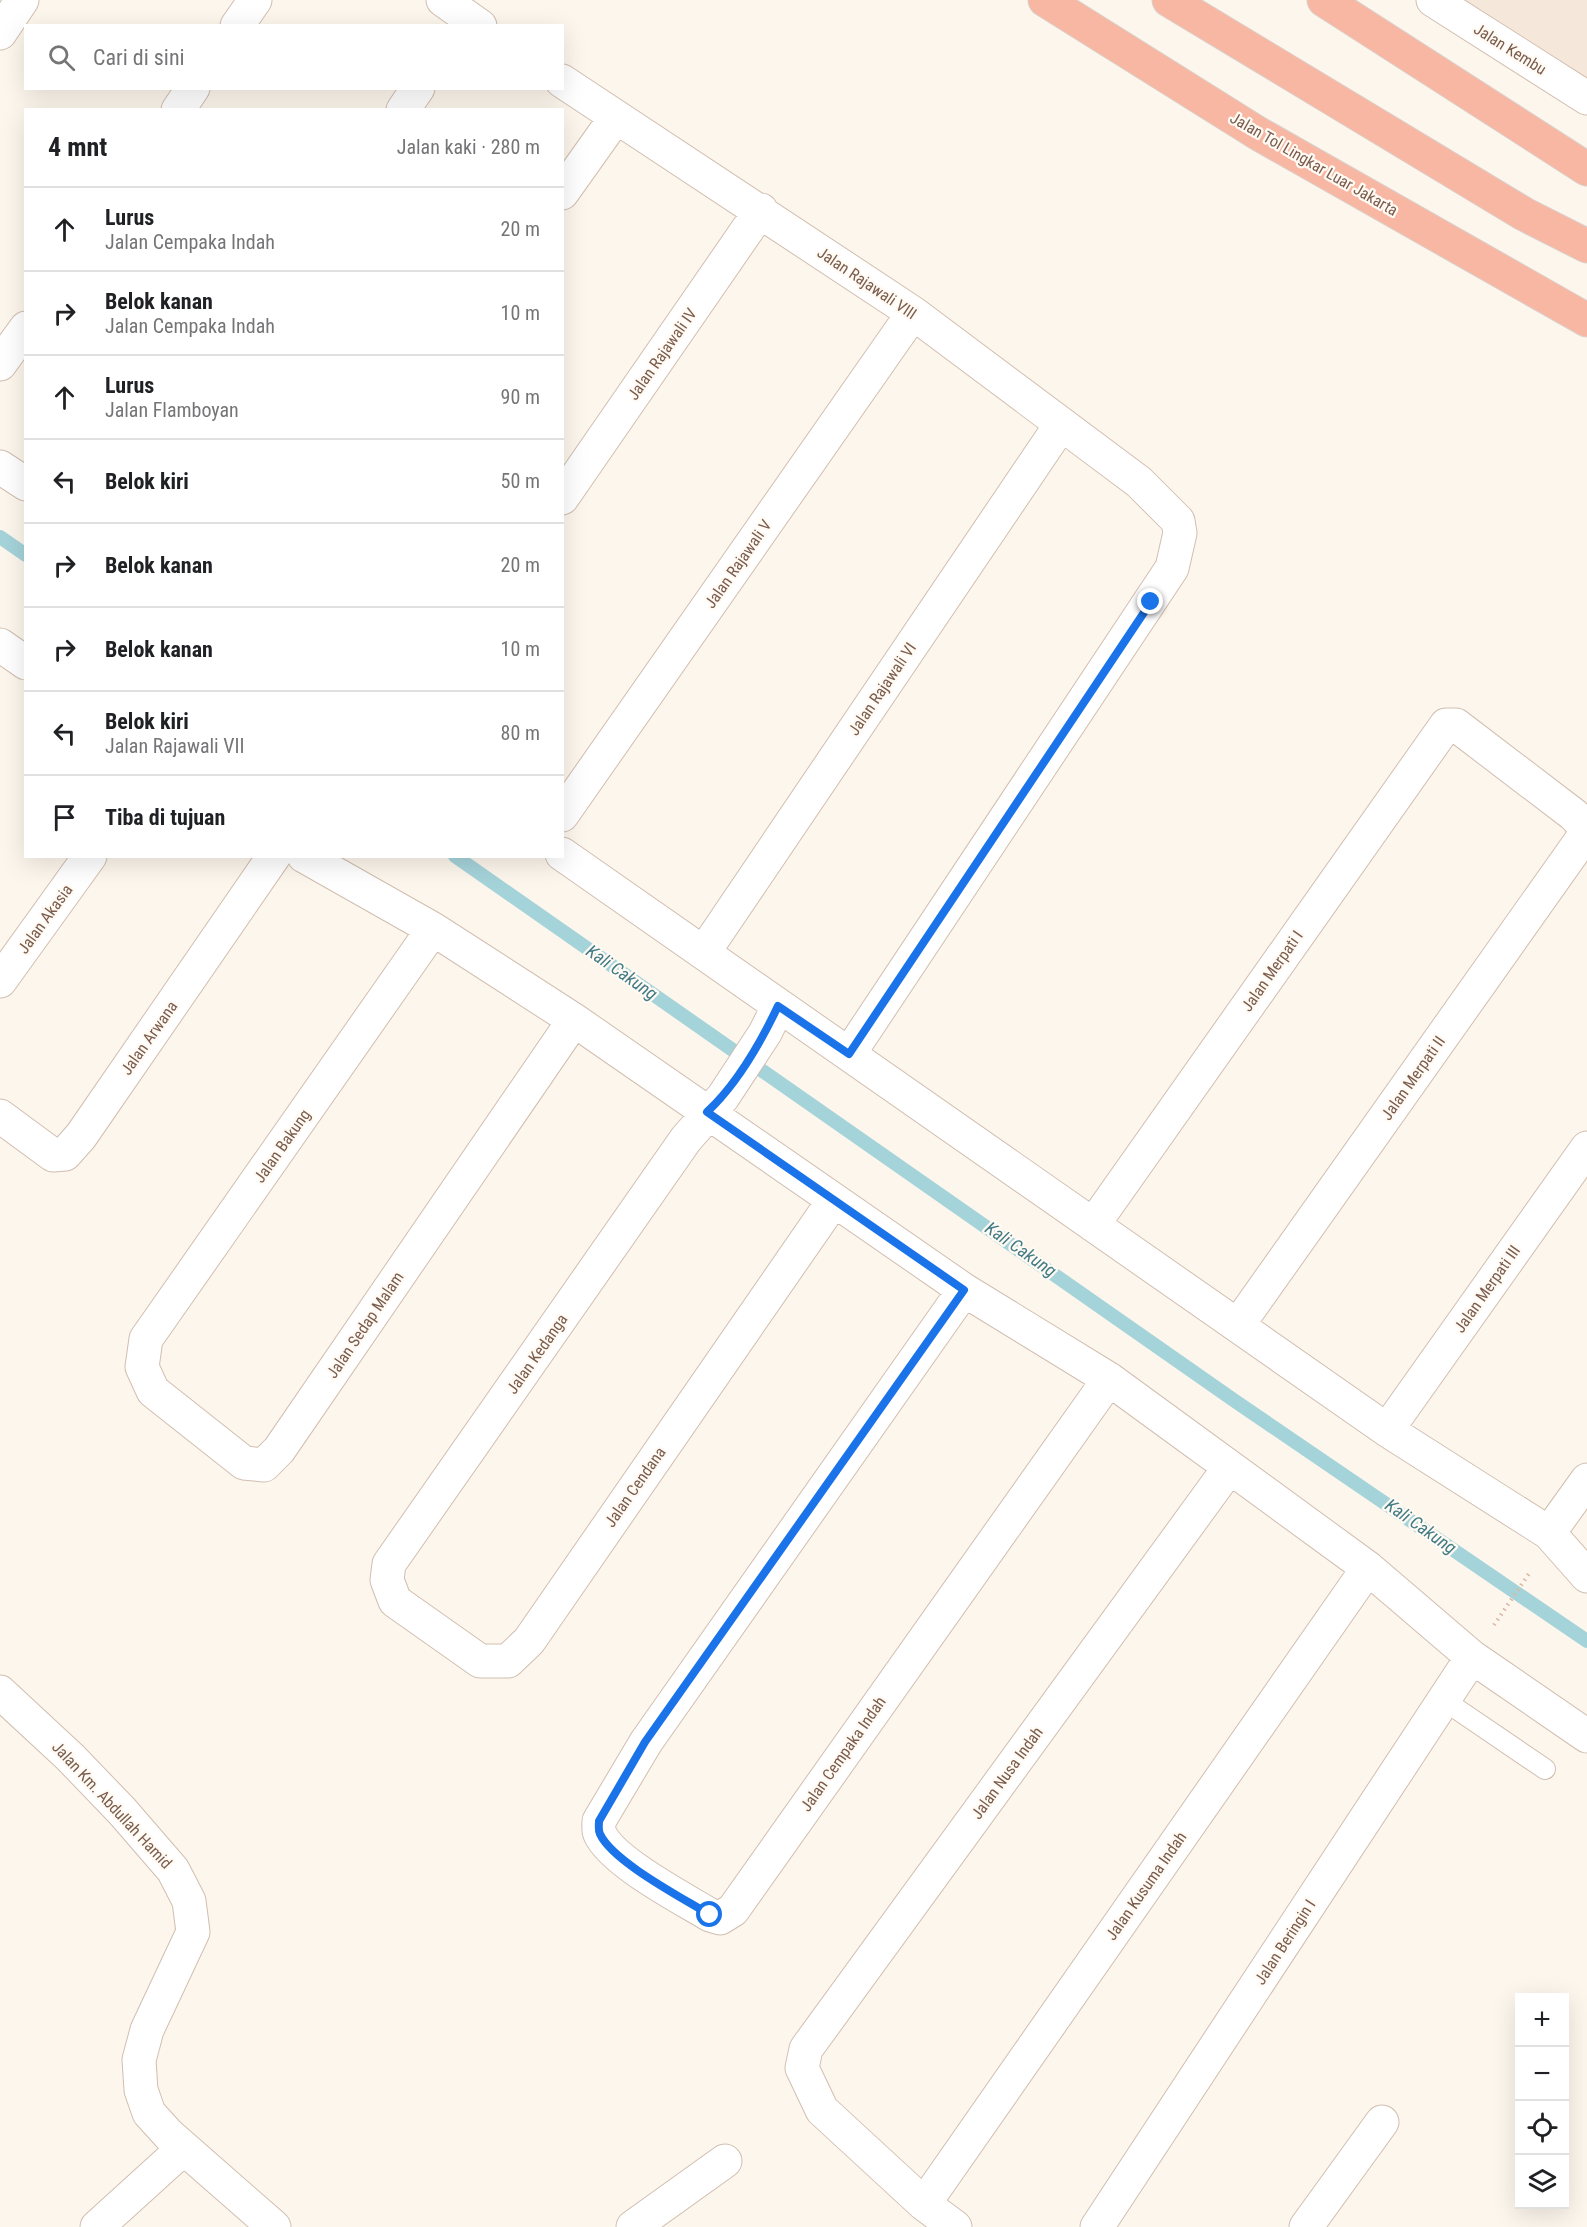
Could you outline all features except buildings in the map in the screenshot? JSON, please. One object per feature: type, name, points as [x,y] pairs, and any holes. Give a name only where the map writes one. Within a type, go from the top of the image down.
[{"type":"highway","name":"Jalan Tol Lingkar Luar Jakarta","points":[[1045,0],[1259,134],[1587,320]]},
{"type":"highway","points":[[1169,0],[1524,214],[1587,246]]},
{"type":"highway","points":[[1324,0],[1587,169]]},
{"type":"street","points":[[0,33],[22,0]]},
{"type":"street","points":[[238,24],[255,0]]},
{"type":"street","name":"Jalan Kembu","points":[[1433,0],[1587,98]]},
{"type":"street","name":"Jalan Rajawali VIII","points":[[564,82],[761,210],[913,313],[1160,500],[1178,520],[1180,534],[1172,568],[849,1054]]},
{"type":"street","points":[[179,108],[192,90]]},
{"type":"street","points":[[404,108],[417,90]]},
{"type":"street","points":[[564,190],[616,117]]},
{"type":"street","name":"Jalan Rajawali IV","points":[[564,495],[761,210]]},
{"type":"street","name":"Jalan Rajawali V","points":[[564,812],[913,313]]},
{"type":"street","points":[[0,364],[24,330]]},
{"type":"street","name":"Jalan Rajawali VI","points":[[704,952],[1060,426]]},
{"type":"street","points":[[0,467],[24,483]]},
{"type":"street","name":"Jalan Merpati I","points":[[1093,1225],[1438,733],[1446,725],[1456,725],[1584,817]]},
{"type":"street","name":"Jalan Merpati II","points":[[1239,1325],[1584,817]]},
{"type":"street","points":[[564,855],[704,952],[772,1020],[849,1054],[1387,1430],[1549,1533],[1587,1576]]},
{"type":"street","name":"Jalan Akasia","points":[[0,981],[89,858]]},
{"type":"street","name":"Jalan Arwana","points":[[0,1116],[53,1155],[65,1154],[81,1136],[273,858]]},
{"type":"street","points":[[308,858],[433,929],[574,1020],[715,1105],[834,1200],[964,1290],[1109,1380],[1368,1568],[1481,1644],[1587,1736]]},
{"type":"street","name":"Jalan Bakung","points":[[142,1367],[146,1339],[433,929]]},
{"type":"street","name":"Jalan Sedap Malam","points":[[142,1367],[153,1391],[244,1462],[255,1466],[271,1460],[574,1020]]},
{"type":"street","name":"Jalan Kedanga","points":[[395,1601],[387,1580],[389,1564],[715,1105],[772,1020]]},
{"type":"street","name":"Jalan Merpati III","points":[[1387,1430],[1587,1148]]},
{"type":"street","name":"Jalan Cendana","points":[[395,1601],[480,1661],[508,1661],[530,1641],[834,1200]]},
{"type":"street","name":"Jalan Cempaka Indah","points":[[964,1290],[645,1742],[599,1821],[599,1833],[610,1848],[635,1868],[710,1915],[720,1918],[733,1910],[1079,1417],[1109,1380]]},
{"type":"street","name":"Jalan Nusa Indah","points":[[924,2204],[822,2110],[808,2085],[802,2068],[807,2049],[1230,1468]]},
{"type":"street","points":[[1549,1533],[1587,1479]]},
{"type":"street","name":"Jalan Kusuma Indah","points":[[924,2204],[1368,1568]]},
{"type":"street","name":"Jalan Beringin I","points":[[1097,2227],[1481,1644]]},
{"type":"street","name":"Jalan Km. Abdullah Hamid","points":[[0,1692],[70,1757],[122,1811],[173,1870],[189,1901],[194,1932],[147,2030],[139,2060],[141,2090],[149,2112],[184,2148],[274,2227]]},
{"type":"street","points":[[1306,2227],[1382,2122]]},
{"type":"street","points":[[98,2227],[184,2148]]},
{"type":"street","points":[[633,2227],[724,2161]]},
{"type":"street","points":[[924,2204],[955,2227]]},
{"type":"lane","points":[[1444,1701],[1545,1769]]},
{"type":"path","points":[[1481,1644],[1533,1568]]},
{"type":"shaded area","points":[[1428,0],[1587,0],[1587,97]]},
{"type":"waterway","name":"Kali Cakung","points":[[0,537],[24,554]]},
{"type":"waterway","name":"Kali Cakung","points":[[458,858],[1235,1401],[1587,1641]]},
{"type":"route","points":[[710,1915],[635,1868],[610,1848],[599,1833],[599,1821],[615,1789],[645,1742],[964,1290],[707,1112],[723,1097],[765,1033],[778,1006],[849,1054],[1151,602]]}]
